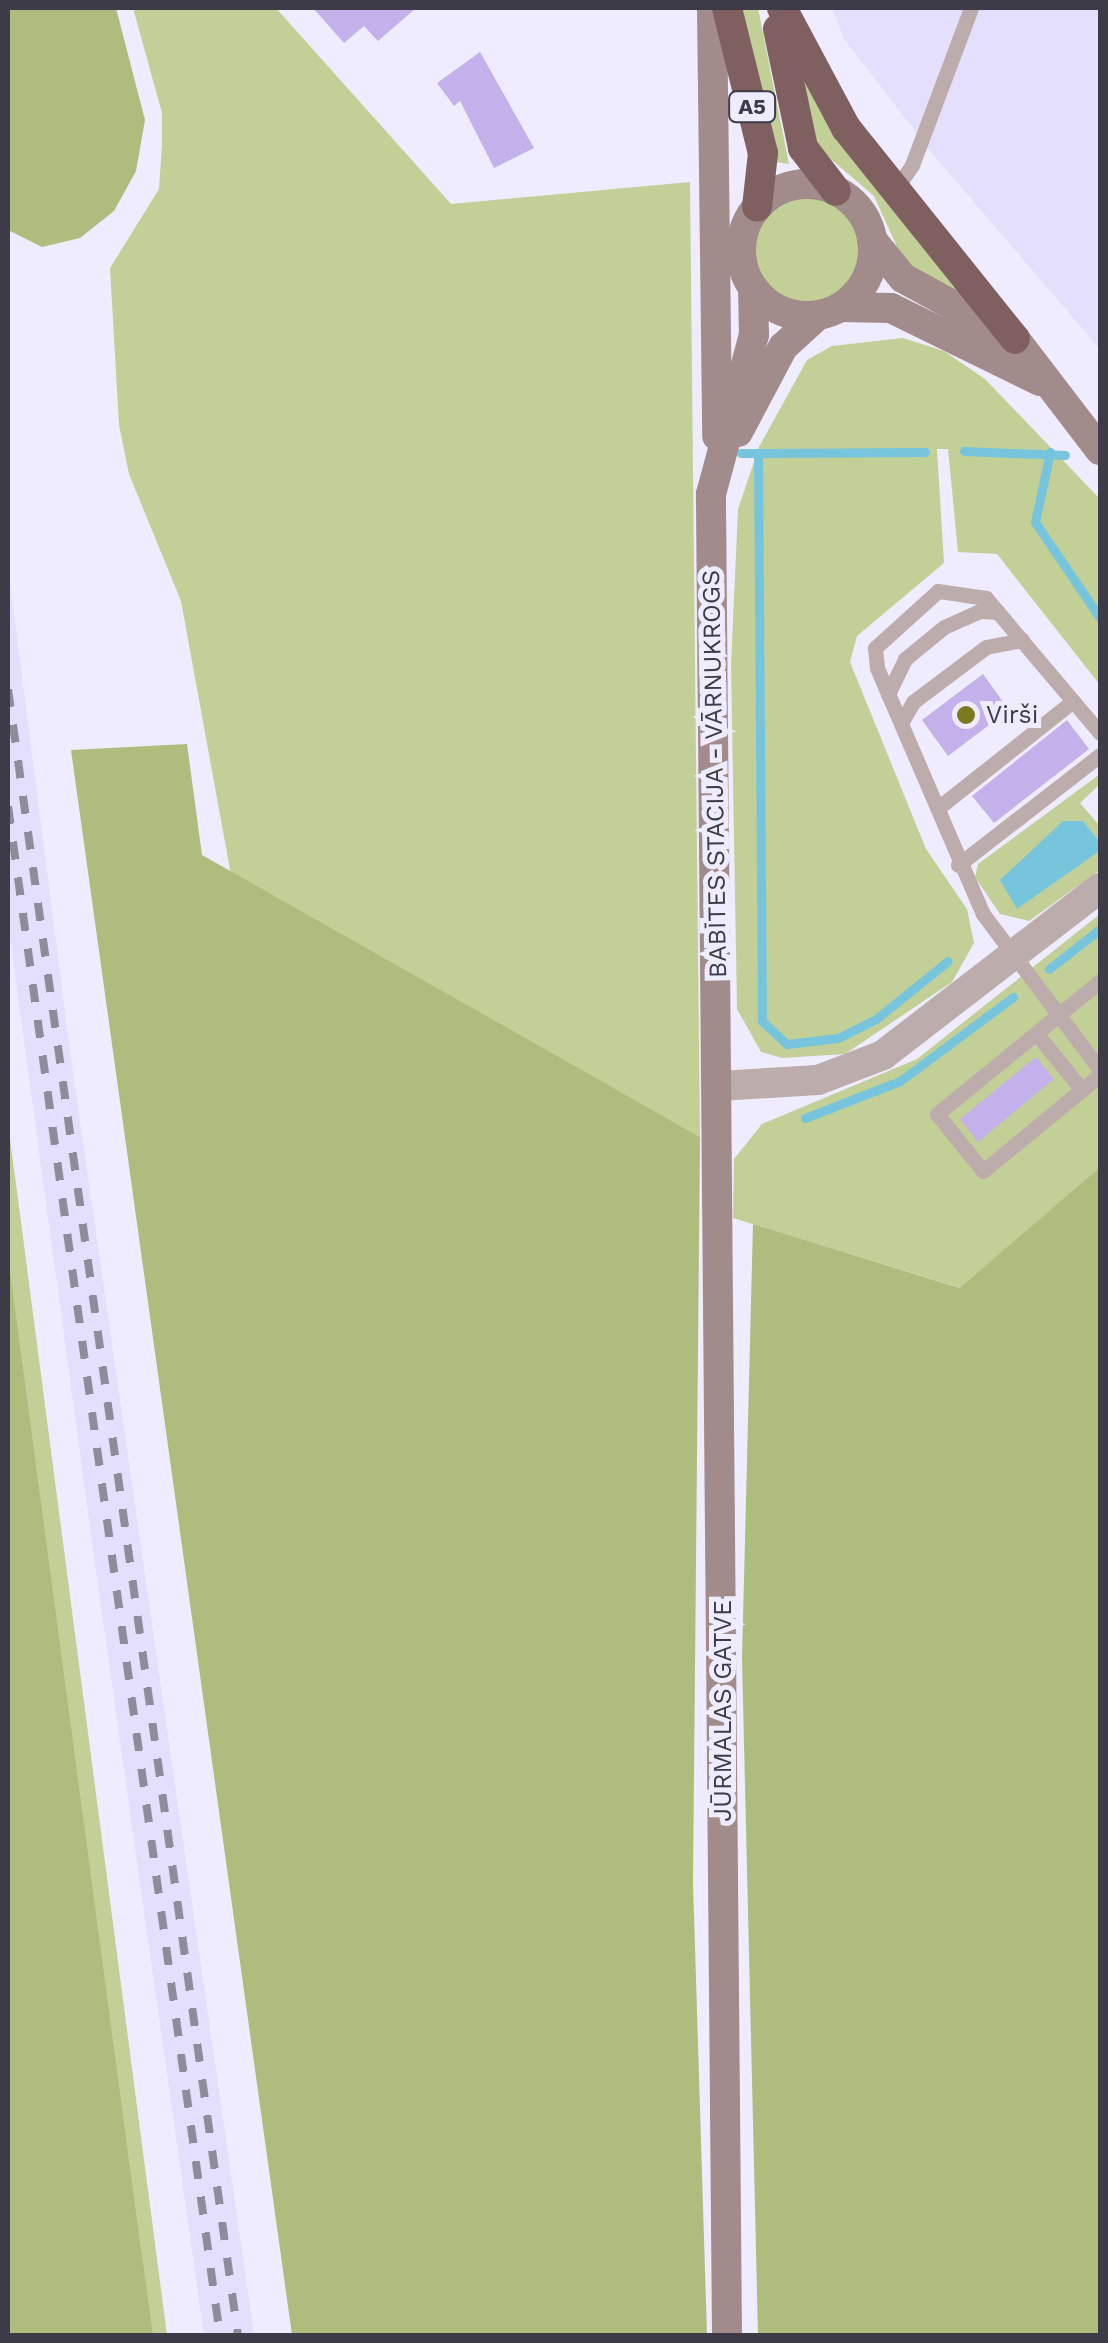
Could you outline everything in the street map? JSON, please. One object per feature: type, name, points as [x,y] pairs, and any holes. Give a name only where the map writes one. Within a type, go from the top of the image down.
[{"type":"highway","name":"A5","points":[[726,8],[763,153],[757,207]]},
{"type":"highway","name":"A5","points":[[778,8],[803,148],[836,191]]},
{"type":"highway","points":[[778,8],[821,89],[894,190],[1015,339]]},
{"type":"main road","name":"A5","points":[[712,8],[712,240],[718,464]]},
{"type":"main road","points":[[1055,391],[892,308],[781,311],[753,288],[741,256],[757,207],[802,184],[836,191],[860,211],[872,240],[903,278],[1015,339],[1055,391],[1100,450]]},
{"type":"main road","points":[[829,311],[864,285],[872,240]]},
{"type":"main road","name":"BABĪTES STACIJA - VĀRNUKROGS","points":[[719,1086],[711,494],[754,335],[753,288]]},
{"type":"main road","name":"BABĪTES STACIJA - VĀRNUKROGS","points":[[718,464],[782,347],[829,311]]},
{"type":"main road","name":"JŪRMALAS GATVE","points":[[719,1086],[727,2336]]},
{"type":"street","points":[[719,1086],[850,1071],[925,1025],[1100,888]]},
{"type":"lane","points":[[894,190],[912,164],[971,8]]},
{"type":"lane","points":[[1100,733],[986,598],[938,590],[875,648],[888,694],[958,864],[1010,956],[1057,1016],[1100,1073],[983,1171],[936,1114],[1057,1016],[1100,982]]},
{"type":"lane","points":[[888,694],[904,659],[944,627],[980,610],[998,612]]},
{"type":"lane","points":[[901,723],[913,702],[986,646],[1022,640]]},
{"type":"lane","points":[[938,808],[1073,702]]},
{"type":"lane","points":[[958,864],[1100,755]]},
{"type":"lane","points":[[1036,1033],[1082,1090]]},
{"type":"shaded area","points":[[832,8],[1100,8],[1100,349],[936,158],[844,39]]},
{"type":"shaded area","points":[[8,567],[71,1059],[254,2335],[204,2335],[99,1593],[8,923]]},
{"type":"green space","points":[[8,8],[116,8],[145,120],[136,171],[114,211],[80,238],[42,247],[8,230]]},
{"type":"green space","points":[[133,8],[276,8],[451,204],[690,182],[700,1137],[231,875],[181,601],[129,474],[119,425],[110,268],[159,189],[162,145],[162,113]]},
{"type":"green space","points":[[740,8],[758,8],[789,164],[776,162]]},
{"type":"green space","points":[[804,80],[837,133],[980,307],[908,271],[874,196],[813,144]]},
{"type":"green space","points":[[806,194],[827,199],[845,211],[857,229],[862,250],[857,271],[845,289],[827,301],[806,306],[785,301],[767,289],[755,271],[750,250],[755,229],[767,211],[785,199]]},
{"type":"green space","points":[[903,338],[944,351],[985,379],[1100,499],[1100,685],[997,554],[958,552],[948,449],[937,449],[944,563],[857,636],[850,662],[926,849],[967,909],[974,943],[952,982],[845,1054],[782,1058],[761,1052],[737,1009],[731,665],[738,509],[759,447],[807,360],[832,346]]},
{"type":"green space","points":[[187,744],[202,855],[700,1137],[693,1882],[707,2335],[292,2335],[71,750]]},
{"type":"green space","points":[[1100,774],[1100,784],[1080,803],[1100,826],[1100,842],[1083,821],[1098,853],[1100,844],[1100,870],[1029,921],[1000,914],[975,877],[978,864]]},
{"type":"green space","points":[[1100,914],[1100,1167],[961,1288],[733,1218],[734,1159],[762,1124],[917,1059]]},
{"type":"green space","points":[[8,1123],[167,2335],[8,2335]]},
{"type":"green space","points":[[1100,1167],[1100,2335],[758,2335],[742,1658],[753,1224],[960,1288]]},
{"type":"green space","points":[[8,1256],[136,2213],[153,2335],[8,2335]]},
{"type":"water","points":[[1063,821],[1083,821],[1100,842],[1098,852],[1017,909],[1000,880]]},
{"type":"building","points":[[313,8],[416,8],[378,41],[364,26],[344,43]]},
{"type":"building","points":[[480,52],[534,148],[494,168],[460,101],[454,106],[437,83]]},
{"type":"building","name":"Virši","points":[[983,674],[1009,710],[948,756],[922,720]]},
{"type":"building","points":[[1067,720],[1089,749],[994,823],[972,796]]},
{"type":"building","points":[[1036,1057],[1054,1079],[978,1142],[960,1119]]},
{"type":"waterway","points":[[964,451],[1065,455]]},
{"type":"waterway","points":[[741,453],[925,452]]},
{"type":"waterway","points":[[1050,452],[1035,522],[1100,618]]},
{"type":"waterway","points":[[758,453],[762,1021],[787,1044],[838,1038],[876,1019],[948,961]]},
{"type":"waterway","points":[[1049,969],[1100,929]]},
{"type":"waterway","points":[[805,1118],[900,1081],[1013,997]]},
{"type":"railway","points":[[8,689],[238,2336]]},
{"type":"railway","points":[[8,806],[220,2336]]},
{"type":"place","name":"Virši","points":[[966,715]]}]
